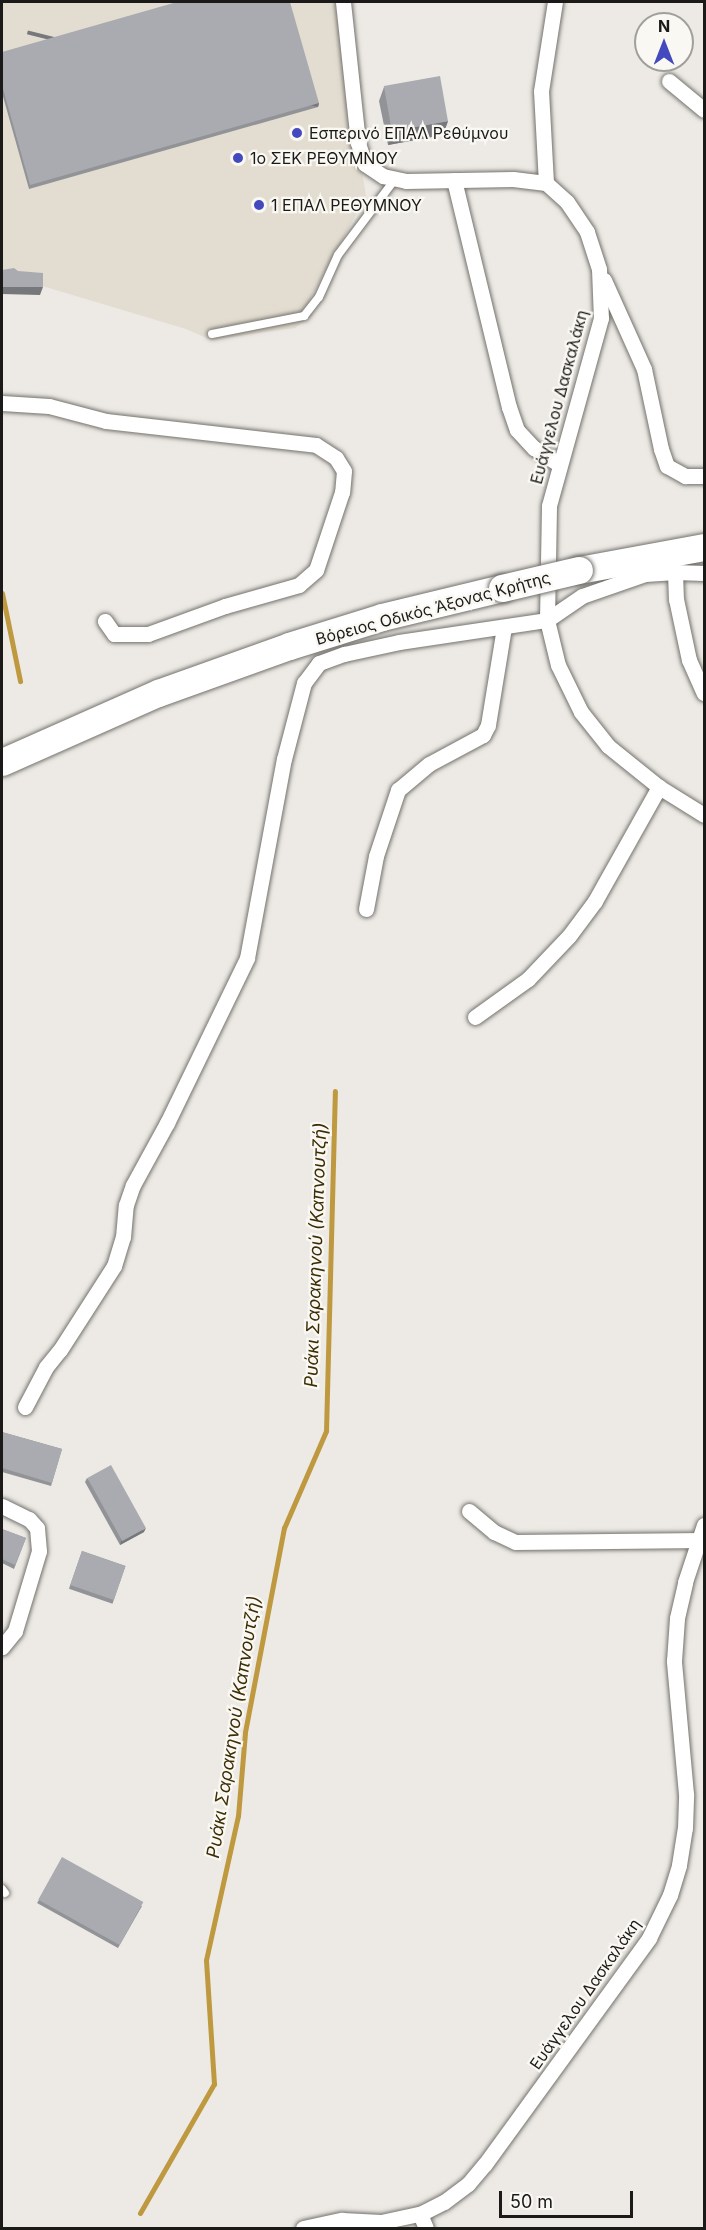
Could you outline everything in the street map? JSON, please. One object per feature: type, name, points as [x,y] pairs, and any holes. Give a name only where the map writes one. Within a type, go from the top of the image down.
[{"type":"highway","name":"Βόρειος Οδικός Άξονας Κρήτης","points":[[2,762],[158,693],[289,646],[382,618],[502,588],[579,570],[705,547]]},
{"type":"street","points":[[343,2],[361,155],[365,164],[373,171],[395,179],[419,182],[513,179],[546,183],[541,91],[555,2]]},
{"type":"street","points":[[669,81],[705,110]]},
{"type":"street","points":[[454,180],[509,407],[517,430],[534,448],[559,464]]},
{"type":"street","name":"Ευάγγελου Δασκαλάκη","points":[[546,183],[567,202],[587,232],[599,269],[602,306],[599,333],[559,464],[547,524],[547,620],[558,665],[581,712],[608,746],[659,787],[705,815]]},
{"type":"street","points":[[599,269],[644,369],[661,449],[667,466],[685,476],[705,476]]},
{"type":"street","points":[[2,403],[49,406],[105,421],[316,445],[336,458],[344,471],[342,492],[316,570],[299,585],[225,606],[148,633],[114,634],[105,621]]},
{"type":"street","points":[[675,572],[676,599],[689,660],[705,693]]},
{"type":"street","points":[[25,1407],[46,1367],[60,1350],[114,1266],[119,1255],[126,1205],[133,1185],[167,1123],[247,958],[284,759],[304,683],[319,663],[344,654],[399,642],[547,620],[582,596],[645,574],[705,573]]},
{"type":"street","points":[[366,909],[376,856],[398,790],[429,764],[483,735],[488,725],[504,627]]},
{"type":"street","points":[[475,1017],[528,979],[568,936],[594,902],[659,787]]},
{"type":"street","points":[[2,1506],[29,1520],[37,1528],[39,1551],[15,1631],[2,1647]]},
{"type":"street","points":[[469,1510],[494,1532],[514,1542],[703,1541]]},
{"type":"street","name":"Ευάγγελου Δασκαλάκη","points":[[303,2229],[342,2220],[381,2222],[420,2214],[444,2202],[468,2184],[485,2164],[649,1938],[670,1895],[679,1865],[685,1828],[686,1794],[674,1689],[677,1618],[685,1582],[703,1541],[705,1526]]},
{"type":"street","points":[[420,2214],[426,2229]]},
{"type":"lane","points":[[212,334],[304,316],[319,297],[338,255],[395,179]]},
{"type":"shaded area","points":[[2,2],[335,2],[366,196],[309,301],[313,315],[295,328],[211,340],[186,329],[2,274]]},
{"type":"building","points":[[177,2],[290,2],[319,103],[30,185],[2,85],[2,52]]},
{"type":"building","points":[[440,76],[448,121],[392,131],[384,86]]},
{"type":"building","points":[[14,268],[18,271],[43,273],[43,287],[2,287],[2,270]]},
{"type":"building","points":[[2,1432],[62,1449],[52,1483],[2,1468]]},
{"type":"building","points":[[111,1465],[146,1528],[122,1541],[87,1478]]},
{"type":"building","points":[[2,1529],[26,1538],[15,1565],[2,1559]]},
{"type":"building","points":[[82,1551],[125,1566],[114,1600],[70,1585]]},
{"type":"building","points":[[62,1857],[143,1902],[120,1945],[38,1900]]},
{"type":"waterway","points":[[2,593],[20,681]]},
{"type":"waterway","name":"Ρυάκι Σαρακηνού (Καπνουτζή)","points":[[140,2213],[214,2084],[206,1960],[238,1816],[245,1732],[284,1528],[326,1431],[335,1091]]},
{"type":"place","name":"Εσπερινό ΕΠΑΛ Ρεθύμνου","points":[[297,133]]},
{"type":"place","name":"1ο ΣΕΚ ΡΕΘΥΜΝΟΥ","points":[[238,158]]},
{"type":"place","name":"1 ΕΠΑΛ ΡΕΘΥΜΝΟΥ","points":[[259,205]]}]
